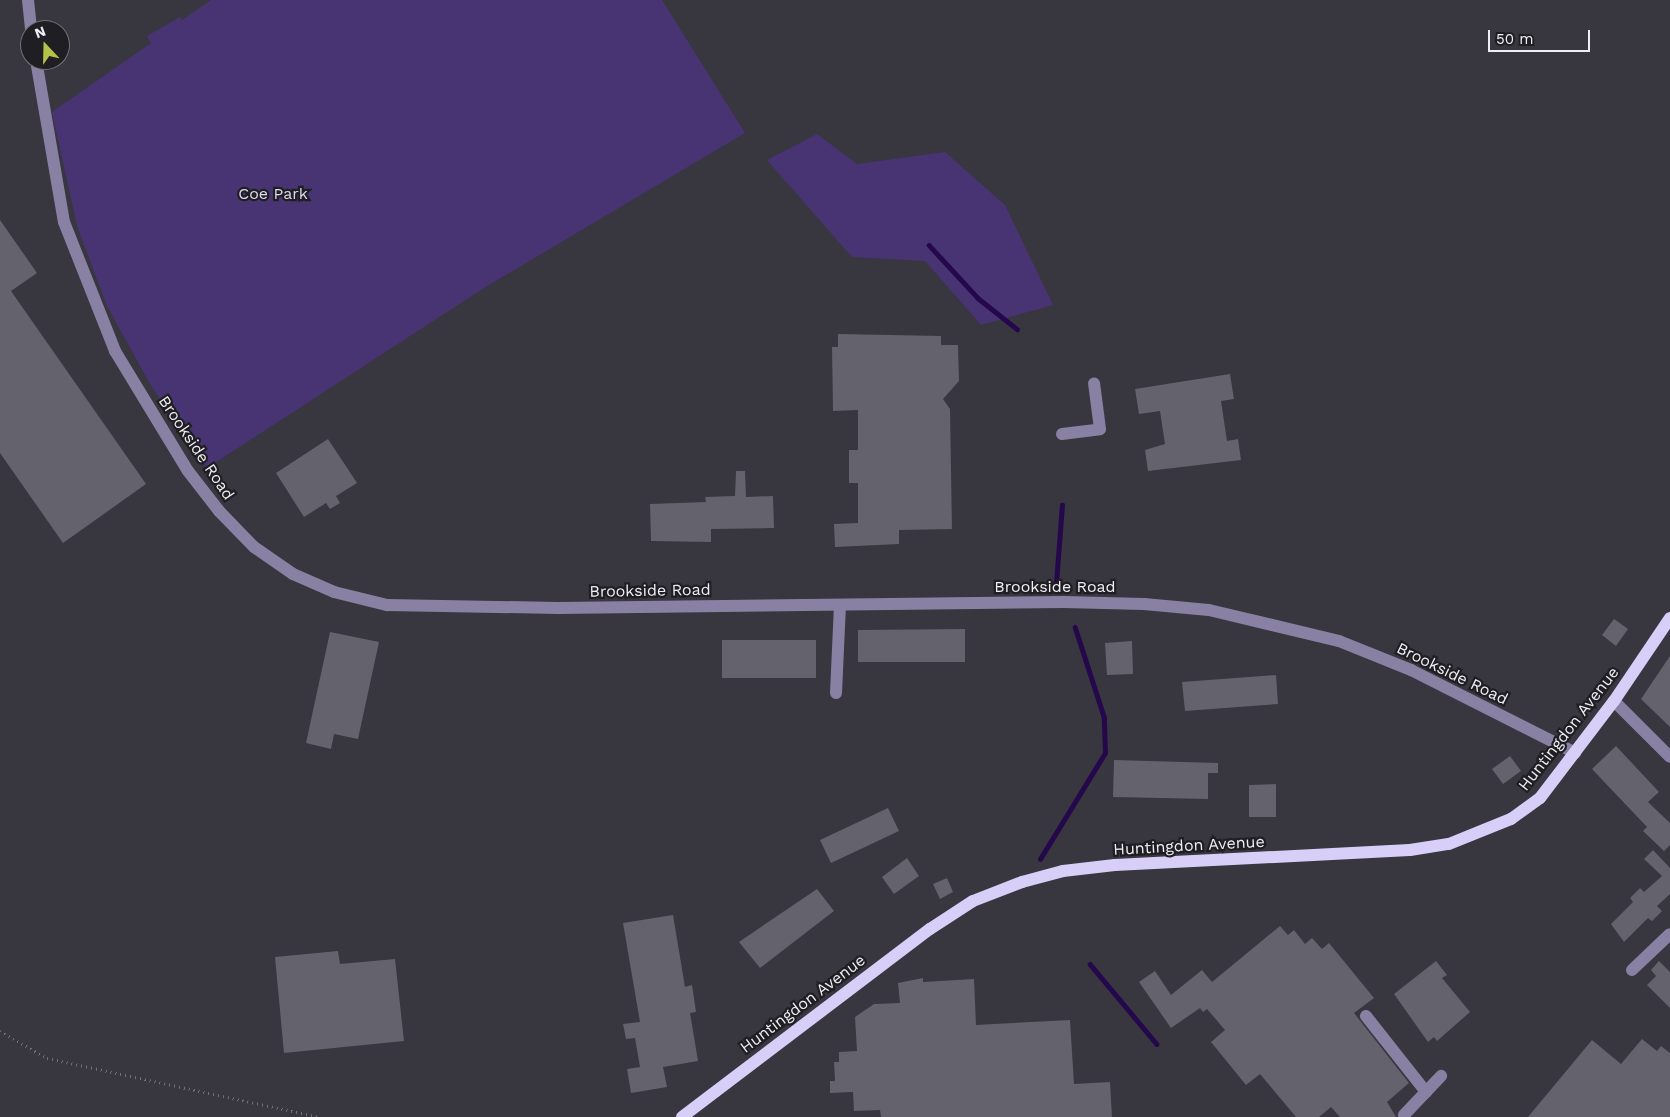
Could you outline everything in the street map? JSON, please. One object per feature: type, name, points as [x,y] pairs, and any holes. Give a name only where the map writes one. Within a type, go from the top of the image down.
[{"type":"main road","name":"Huntingdon Avenue","points":[[682,1117],[930,929],[981,898],[1054,873],[1106,866],[1410,850],[1449,844],[1505,822],[1540,798],[1614,701],[1670,618]]},
{"type":"street","points":[[28,0],[30,20]]},
{"type":"street","name":"Brookside Road","points":[[38,70],[64,222],[115,351],[188,471],[219,511],[254,546],[293,574],[334,592],[388,605],[558,608],[1064,602],[1144,604],[1209,610],[1339,641],[1410,670],[1574,753]]},
{"type":"street","points":[[1062,434],[1100,429],[1094,383]]},
{"type":"street","points":[[836,693],[840,605]]},
{"type":"street","points":[[1614,701],[1670,757]]},
{"type":"street","points":[[1632,970],[1670,934]]},
{"type":"street","points":[[1366,1016],[1426,1092]]},
{"type":"street","points":[[1404,1115],[1441,1076]]},
{"type":"path","points":[[0,1031],[47,1058],[320,1117]]},
{"type":"green space","name":"Coe Park","points":[[211,0],[662,0],[745,133],[484,288],[207,468],[150,384],[107,306],[77,226],[52,112],[151,43],[147,36],[180,17],[182,20]]},
{"type":"green space","points":[[817,134],[857,164],[945,152],[1005,205],[1053,305],[981,325],[925,261],[852,257],[767,160]]},
{"type":"building","points":[[0,220],[37,273],[11,291],[146,484],[63,543],[0,453]]},
{"type":"building","points":[[838,334],[941,336],[941,345],[958,345],[959,381],[943,399],[950,409],[952,529],[899,530],[899,544],[835,547],[834,524],[858,523],[858,483],[849,483],[849,450],[858,450],[858,410],[833,411],[832,347],[838,347]]},
{"type":"building","points":[[1230,374],[1234,399],[1221,401],[1227,441],[1238,439],[1241,460],[1148,471],[1145,450],[1165,444],[1160,411],[1139,414],[1135,389]]},
{"type":"building","points":[[328,439],[357,483],[336,496],[340,503],[330,509],[326,503],[304,517],[276,473]]},
{"type":"building","points":[[736,471],[745,471],[746,497],[773,496],[774,528],[711,529],[711,542],[651,541],[650,504],[706,502],[705,497],[735,496]]},
{"type":"building","points":[[1614,619],[1628,629],[1616,646],[1602,635]]},
{"type":"building","points":[[965,629],[965,662],[858,662],[858,630]]},
{"type":"building","points":[[330,632],[379,642],[358,739],[334,734],[331,749],[306,743]]},
{"type":"building","points":[[722,640],[816,640],[816,678],[722,678]]},
{"type":"building","points":[[1132,641],[1133,674],[1107,675],[1105,643]]},
{"type":"building","points":[[1670,656],[1670,727],[1641,699]]},
{"type":"building","points":[[1276,675],[1278,704],[1185,711],[1182,682]]},
{"type":"building","points":[[1616,746],[1659,792],[1648,802],[1670,823],[1670,845],[1664,851],[1643,831],[1647,827],[1592,769]]},
{"type":"building","points":[[1510,756],[1521,771],[1503,784],[1492,769]]},
{"type":"building","points":[[1114,760],[1218,763],[1218,773],[1208,773],[1208,799],[1113,797]]},
{"type":"building","points":[[1276,784],[1276,817],[1249,817],[1249,785]]},
{"type":"building","points":[[888,808],[899,831],[831,863],[820,840]]},
{"type":"building","points":[[1653,850],[1670,868],[1670,894],[1657,906],[1662,911],[1652,921],[1648,918],[1624,942],[1611,924],[1633,902],[1630,898],[1640,888],[1644,892],[1662,876],[1644,859]]},
{"type":"building","points":[[907,858],[919,876],[894,894],[882,877]]},
{"type":"building","points":[[947,878],[953,892],[940,899],[933,884]]},
{"type":"building","points":[[817,889],[834,911],[760,968],[739,942]]},
{"type":"building","points":[[673,915],[685,987],[692,985],[696,1012],[690,1013],[698,1061],[663,1067],[667,1087],[631,1093],[627,1069],[640,1067],[635,1038],[626,1039],[623,1024],[640,1022],[623,923]]},
{"type":"building","points":[[1280,926],[1288,935],[1294,930],[1305,944],[1312,938],[1322,949],[1329,943],[1374,998],[1354,1013],[1409,1083],[1387,1102],[1396,1117],[1340,1117],[1331,1107],[1319,1117],[1296,1117],[1260,1074],[1246,1085],[1211,1042],[1225,1030],[1207,1009],[1203,1012],[1200,1008],[1171,1028],[1139,982],[1155,971],[1171,995],[1202,970],[1212,982]]},
{"type":"building","points":[[338,951],[340,964],[395,959],[404,1041],[284,1053],[275,957]]},
{"type":"building","points":[[1436,961],[1447,975],[1442,978],[1470,1012],[1437,1041],[1434,1037],[1428,1042],[1394,994]]},
{"type":"building","points":[[1659,961],[1670,972],[1670,1008],[1647,985],[1656,976],[1651,970]]},
{"type":"building","points":[[923,978],[923,982],[974,979],[976,1025],[1070,1020],[1074,1084],[1110,1082],[1112,1117],[881,1117],[880,1110],[854,1111],[853,1092],[830,1093],[830,1081],[835,1081],[834,1062],[839,1062],[839,1052],[857,1051],[855,1017],[874,1004],[900,1003],[898,983]]},
{"type":"building","points":[[1642,1039],[1657,1051],[1661,1046],[1670,1053],[1670,1117],[1528,1117],[1592,1040],[1621,1064]]},
{"type":"waterway","points":[[929,245],[978,298],[1017,329]]},
{"type":"waterway","points":[[1060,591],[1056,583],[1062,505]]},
{"type":"waterway","points":[[1040,859],[1105,753],[1104,718],[1075,628]]},
{"type":"waterway","points":[[1090,964],[1157,1044]]}]
